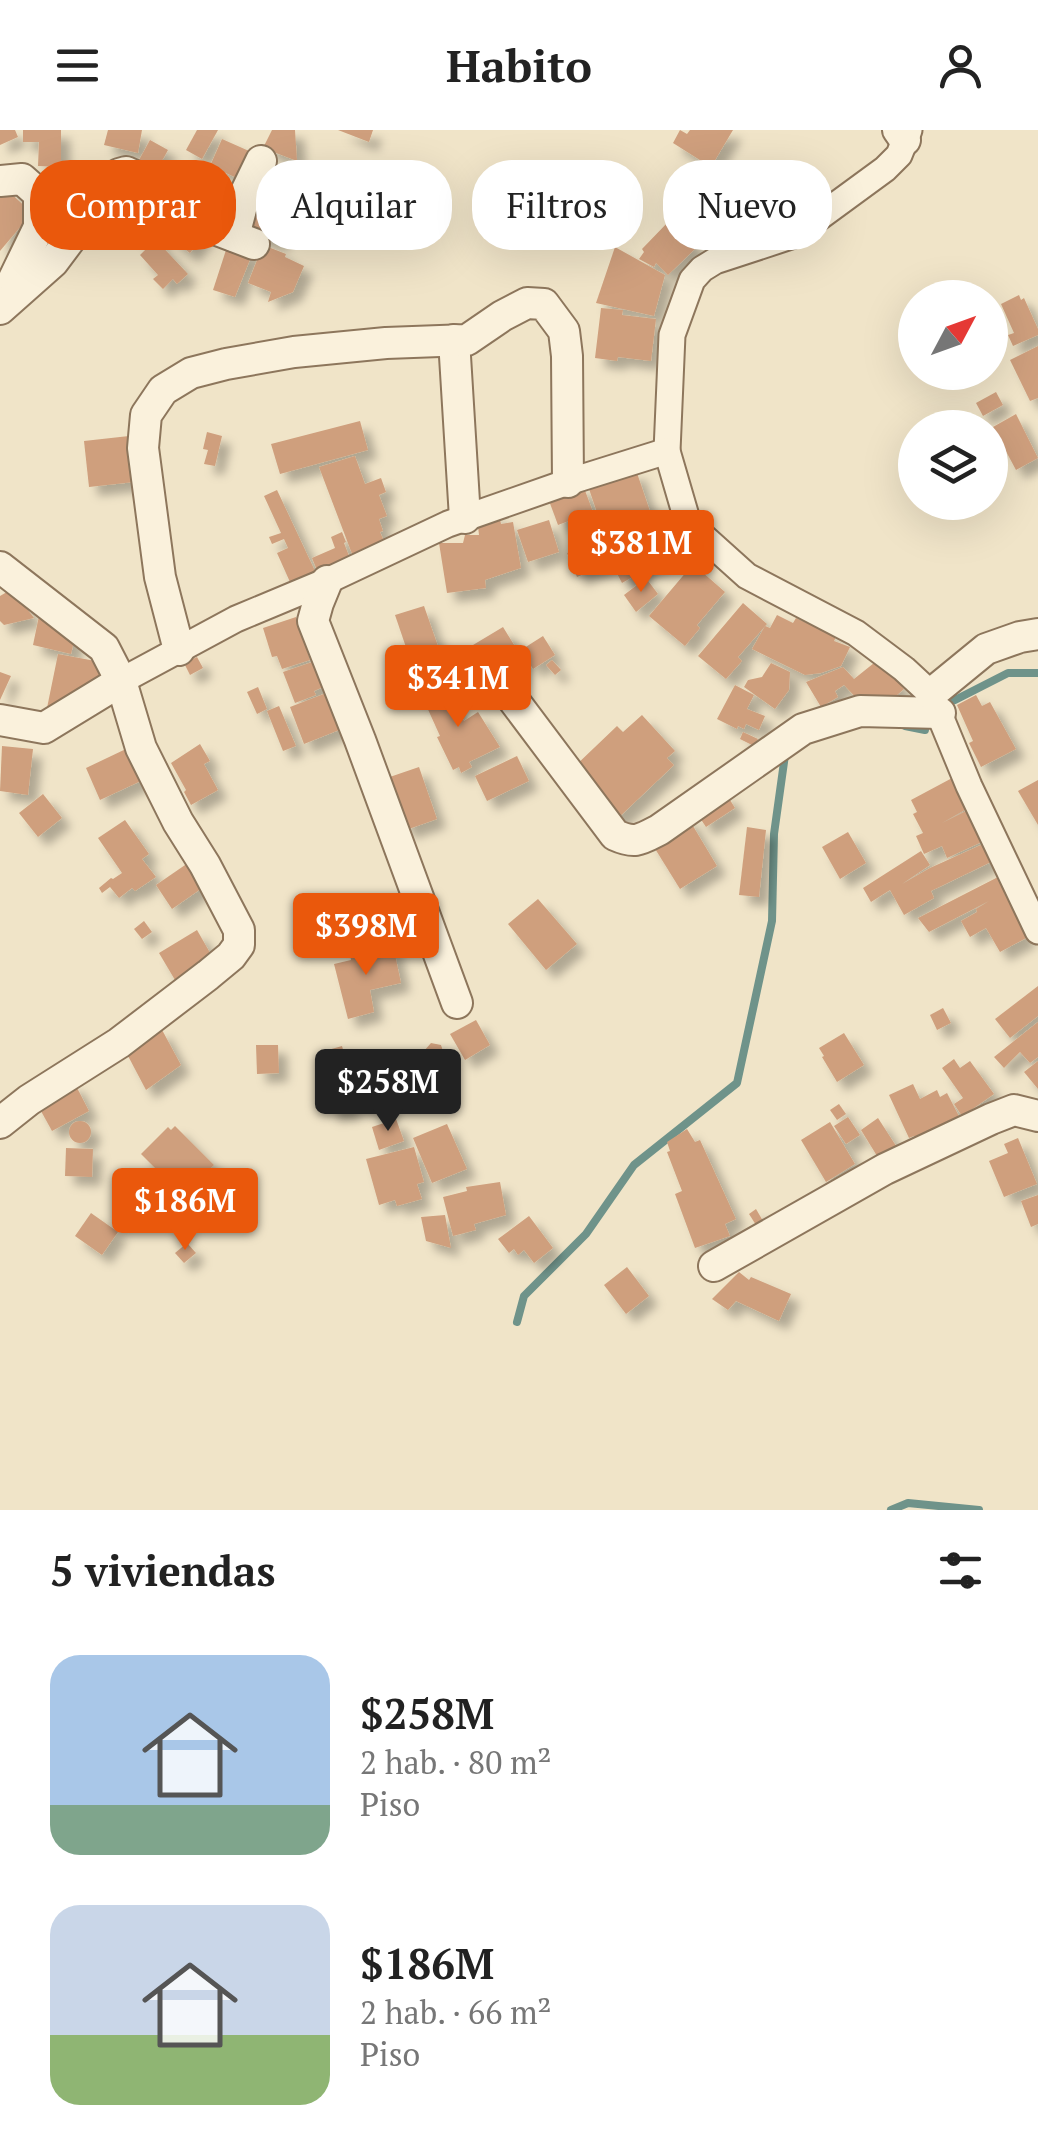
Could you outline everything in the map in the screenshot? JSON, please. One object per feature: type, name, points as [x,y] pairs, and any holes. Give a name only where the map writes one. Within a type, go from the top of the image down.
[{"type":"street","points":[[904,133],[899,156],[885,169],[792,236],[715,260],[692,280],[672,335],[667,451],[688,523],[748,576],[856,633],[904,669],[936,704],[969,786],[1038,931]]},
{"type":"street","points":[[0,308],[53,262],[120,174],[126,172],[137,177],[199,223],[244,240],[246,194],[256,171]]},
{"type":"street","points":[[0,181],[22,179],[40,194],[38,226],[0,308]]},
{"type":"street","points":[[179,650],[160,577],[143,448],[146,415],[163,390],[191,373],[294,352],[386,342],[467,340],[527,303],[544,304],[564,331],[568,482]]},
{"type":"street","points":[[454,340],[465,518]]},
{"type":"street","points":[[0,720],[44,728],[120,681],[236,619],[465,518],[667,451]]},
{"type":"street","points":[[0,567],[104,648],[120,681],[141,748],[239,930],[239,945],[220,965],[119,1042],[0,1123]]},
{"type":"street","points":[[327,581],[313,621],[457,1003]]},
{"type":"street","points":[[503,686],[615,835],[628,841],[658,830],[803,729],[860,711],[936,704],[986,648],[1038,634]]},
{"type":"street","points":[[714,1266],[885,1169],[991,1119],[1014,1110],[1038,1116]]},
{"type":"building","points":[[0,130],[15,130],[18,137],[0,145]]},
{"type":"building","points":[[23,130],[61,130],[61,160],[38,160],[39,142],[23,142]]},
{"type":"building","points":[[108,130],[142,130],[138,153],[104,145]]},
{"type":"building","points":[[197,130],[218,130],[202,159],[186,150]]},
{"type":"building","points":[[272,130],[295,130],[297,160],[263,148]]},
{"type":"building","points":[[338,130],[373,130],[369,142]]},
{"type":"building","points":[[680,130],[687,134],[690,130],[733,130],[715,160],[700,160],[673,143]]},
{"type":"building","points":[[222,139],[258,155],[246,182],[236,178],[236,160],[213,160]]},
{"type":"building","points":[[150,140],[168,150],[163,160],[139,160]]},
{"type":"building","points":[[5,188],[30,215],[0,251],[0,191]]},
{"type":"building","points":[[247,197],[256,199],[256,236],[241,233]]},
{"type":"building","points":[[663,227],[663,250],[694,250],[668,275],[656,263],[654,267],[639,259],[643,248]]},
{"type":"building","points":[[255,247],[235,297],[213,290],[226,250]]},
{"type":"building","points":[[145,250],[165,250],[188,274],[177,284],[173,279],[163,289],[153,279],[158,275],[140,255]]},
{"type":"building","points":[[261,250],[276,250],[304,266],[293,292],[268,302],[271,292],[248,283]]},
{"type":"building","points":[[614,250],[665,275],[654,316],[596,303]]},
{"type":"building","points":[[1019,295],[1021,300],[1024,298],[1038,329],[1038,335],[1013,346],[1008,335],[1014,333],[1008,320],[1008,300]]},
{"type":"building","points":[[601,308],[656,319],[651,361],[595,358]]},
{"type":"building","points":[[1038,346],[1038,398],[1030,401],[1010,360]]},
{"type":"building","points":[[996,392],[1003,405],[980,410],[976,403]]},
{"type":"building","points":[[1016,414],[1038,458],[1016,470],[1008,455],[1008,419]]},
{"type":"building","points":[[360,421],[368,450],[280,474],[271,444]]},
{"type":"building","points":[[207,432],[222,436],[215,466],[204,464]]},
{"type":"building","points":[[129,436],[134,482],[89,487],[84,441]]},
{"type":"building","points":[[355,456],[365,484],[381,478],[386,492],[379,495],[387,516],[379,519],[386,546],[354,559],[319,467]]},
{"type":"building","points":[[636,470],[653,520],[605,536],[588,486]]},
{"type":"building","points":[[583,485],[593,512],[558,525],[548,498]]},
{"type":"building","points":[[277,490],[315,571],[290,582],[277,553],[288,548],[284,539],[272,544],[269,537],[281,533],[264,496]]},
{"type":"building","points":[[499,514],[501,524],[513,522],[521,568],[485,580],[486,588],[447,593],[439,543],[463,543],[465,535],[479,535],[477,518]]},
{"type":"building","points":[[549,520],[559,552],[528,562],[517,530]]},
{"type":"building","points":[[655,527],[671,555],[622,583],[600,541],[618,533],[624,544]]},
{"type":"building","points":[[342,532],[351,561],[319,575],[312,558],[335,548],[331,537]]},
{"type":"building","points":[[599,540],[609,564],[577,577],[567,553]]},
{"type":"building","points":[[693,564],[725,592],[685,646],[649,616]]},
{"type":"building","points":[[646,578],[658,594],[636,612],[624,595]]},
{"type":"building","points":[[12,589],[34,618],[4,625],[0,621],[0,596]]},
{"type":"building","points":[[743,603],[767,624],[738,657],[742,661],[726,679],[698,656]]},
{"type":"building","points":[[424,606],[439,649],[410,659],[395,615]]},
{"type":"building","points":[[40,611],[75,637],[71,654],[33,645]]},
{"type":"building","points":[[777,615],[793,623],[796,618],[850,647],[841,666],[805,675],[752,649],[765,626],[770,628]]},
{"type":"building","points":[[296,617],[310,660],[282,669],[277,656],[272,657],[263,628]]},
{"type":"building","points":[[503,627],[524,661],[517,665],[521,673],[493,689],[468,648]]},
{"type":"building","points":[[543,636],[555,655],[533,669],[521,650]]},
{"type":"building","points":[[58,654],[106,663],[96,691],[63,707],[47,708]]},
{"type":"building","points":[[197,657],[203,668],[190,675],[184,663]]},
{"type":"building","points":[[321,659],[330,684],[295,703],[283,672]]},
{"type":"building","points":[[879,659],[904,689],[882,708],[863,705],[844,685],[835,691],[838,697],[821,707],[806,682],[843,667],[854,679]]},
{"type":"building","points":[[552,660],[561,670],[555,675],[546,665]]},
{"type":"building","points":[[771,663],[790,672],[789,690],[775,709],[744,687],[748,680],[762,677]]},
{"type":"building","points":[[0,672],[11,676],[0,700]]},
{"type":"building","points":[[443,682],[464,721],[478,712],[500,747],[469,762],[472,767],[461,773],[459,767],[453,770],[421,694]]},
{"type":"building","points":[[735,685],[754,695],[747,709],[765,716],[759,730],[746,724],[744,729],[737,729],[717,719]]},
{"type":"building","points":[[258,687],[267,709],[257,714],[247,692]]},
{"type":"building","points":[[329,692],[344,728],[304,744],[290,707]]},
{"type":"building","points":[[976,695],[982,706],[990,702],[1016,749],[981,767],[957,705]]},
{"type":"building","points":[[279,706],[296,746],[283,751],[267,711]]},
{"type":"building","points":[[642,715],[675,751],[667,758],[674,765],[615,821],[573,768],[617,726],[623,732]]},
{"type":"building","points":[[743,732],[758,739],[754,746],[740,739]]},
{"type":"building","points":[[200,744],[210,761],[204,764],[218,790],[191,805],[171,763]]},
{"type":"building","points":[[2,746],[33,749],[28,795],[0,791]]},
{"type":"building","points":[[128,748],[143,780],[100,800],[86,768]]},
{"type":"building","points":[[517,756],[529,781],[487,801],[475,776]]},
{"type":"building","points":[[419,767],[437,819],[406,830],[381,780]]},
{"type":"building","points":[[954,777],[970,807],[942,823],[972,808],[986,840],[947,858],[942,846],[924,854],[916,836],[923,833],[911,800]]},
{"type":"building","points":[[1038,780],[1038,825],[1018,791]]},
{"type":"building","points":[[725,792],[735,808],[706,827],[696,812]]},
{"type":"building","points":[[43,794],[62,818],[38,837],[19,813]]},
{"type":"building","points":[[687,816],[717,866],[680,889],[649,839]]},
{"type":"building","points":[[125,820],[149,854],[142,859],[156,877],[119,898],[110,887],[102,893],[99,888],[122,873],[98,838]]},
{"type":"building","points":[[747,827],[766,830],[759,897],[739,895]]},
{"type":"building","points":[[848,832],[866,863],[840,879],[822,847]]},
{"type":"building","points":[[983,844],[991,862],[931,891],[934,898],[904,915],[890,890],[871,902],[863,888],[921,851],[930,865],[902,884]]},
{"type":"building","points":[[188,863],[205,886],[172,909],[156,885]]},
{"type":"building","points":[[998,877],[1028,937],[1000,952],[986,928],[970,937],[961,921],[989,901],[929,932],[918,918]]},
{"type":"building","points":[[538,899],[577,944],[546,970],[508,924]]},
{"type":"building","points":[[144,921],[152,932],[142,939],[134,929]]},
{"type":"building","points":[[197,930],[213,958],[175,980],[159,953]]},
{"type":"building","points":[[393,945],[401,983],[370,990],[374,1012],[348,1019],[334,964],[351,960],[350,954]]},
{"type":"building","points":[[1038,986],[1038,1016],[1010,1038],[995,1019]]},
{"type":"building","points":[[943,1008],[951,1023],[937,1030],[930,1015]]},
{"type":"building","points":[[476,1020],[490,1045],[465,1060],[450,1034]]},
{"type":"building","points":[[1038,1022],[1038,1057],[1030,1063],[1020,1052],[1004,1068],[994,1057]]},
{"type":"building","points":[[161,1028],[181,1065],[146,1090],[127,1054]]},
{"type":"building","points":[[844,1033],[864,1065],[837,1082],[819,1048]]},
{"type":"building","points":[[431,1043],[441,1045],[444,1054],[437,1062],[428,1060],[424,1051]]},
{"type":"building","points":[[256,1045],[278,1045],[279,1073],[257,1074]]},
{"type":"building","points":[[342,1046],[346,1060],[324,1067],[322,1059],[330,1057],[328,1050]]},
{"type":"building","points":[[954,1059],[960,1068],[970,1061],[994,1094],[971,1110],[975,1116],[966,1122],[954,1104],[963,1098],[942,1068]]},
{"type":"building","points":[[1038,1061],[1038,1089],[1024,1072]]},
{"type":"building","points":[[388,1073],[390,1102],[353,1104],[351,1075]]},
{"type":"building","points":[[408,1078],[410,1096],[396,1098],[394,1080]]},
{"type":"building","points":[[348,1080],[351,1111],[329,1113],[326,1082]]},
{"type":"building","points":[[74,1082],[89,1111],[52,1131],[36,1102]]},
{"type":"building","points":[[913,1084],[920,1099],[937,1090],[940,1097],[947,1093],[964,1126],[920,1148],[914,1136],[909,1138],[889,1095]]},
{"type":"building","points":[[839,1104],[846,1114],[837,1120],[830,1110]]},
{"type":"building","points":[[848,1117],[860,1135],[846,1144],[834,1126]]},
{"type":"building","points":[[878,1118],[900,1152],[882,1164],[861,1130]]},
{"type":"building","points":[[396,1119],[404,1141],[379,1150],[372,1127]]},
{"type":"building","points":[[80,1121],[91,1132],[80,1143],[69,1132]]},
{"type":"building","points":[[830,1122],[855,1164],[826,1182],[801,1140]]},
{"type":"building","points":[[447,1124],[467,1169],[432,1183],[413,1138]]},
{"type":"building","points":[[175,1126],[214,1165],[183,1196],[141,1154],[168,1127],[171,1130]]},
{"type":"building","points":[[687,1129],[695,1142],[700,1140],[736,1219],[725,1224],[730,1236],[695,1248],[675,1194],[682,1191],[667,1152],[667,1142]]},
{"type":"building","points":[[1018,1138],[1037,1184],[1004,1197],[989,1161],[1008,1153],[1004,1144]]},
{"type":"building","points":[[414,1147],[424,1182],[417,1184],[422,1199],[397,1206],[395,1200],[379,1205],[366,1159]]},
{"type":"building","points":[[66,1148],[93,1149],[92,1177],[65,1176]]},
{"type":"building","points":[[500,1182],[506,1215],[474,1224],[476,1230],[453,1236],[443,1197],[467,1191],[466,1187]]},
{"type":"building","points":[[1038,1195],[1038,1224],[1031,1227],[1021,1201]]},
{"type":"building","points":[[756,1209],[763,1221],[756,1225],[749,1214]]},
{"type":"building","points":[[91,1213],[118,1232],[102,1255],[75,1236]]},
{"type":"building","points":[[445,1215],[451,1248],[426,1241],[421,1217]]},
{"type":"building","points":[[529,1216],[553,1248],[534,1263],[524,1250],[518,1255],[514,1249],[509,1253],[498,1239]]},
{"type":"building","points":[[187,1243],[196,1253],[184,1263],[175,1253]]},
{"type":"building","points":[[627,1267],[649,1296],[626,1314],[604,1285]]},
{"type":"building","points":[[739,1272],[749,1280],[751,1277],[791,1294],[779,1321],[736,1301],[728,1310],[712,1299]]},
{"type":"waterway","points":[[955,700],[1008,673],[1038,673]]},
{"type":"waterway","points":[[905,726],[925,730]]},
{"type":"waterway","points":[[517,1322],[524,1296],[586,1234],[634,1165],[737,1083],[772,921],[774,834],[785,755],[789,753]]},
{"type":"waterway","points":[[891,1510],[908,1503],[979,1510]]}]
